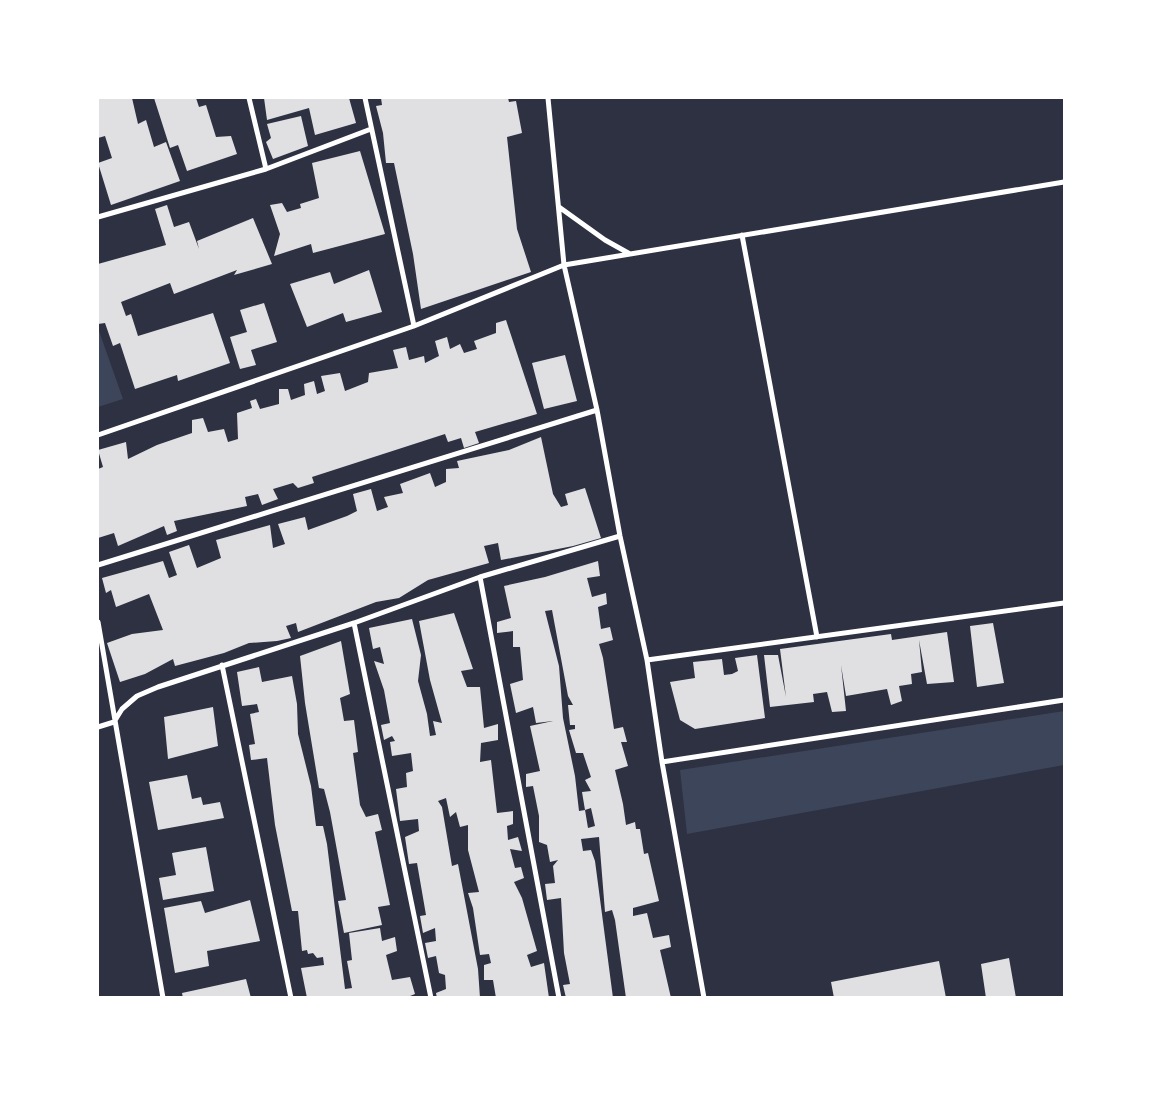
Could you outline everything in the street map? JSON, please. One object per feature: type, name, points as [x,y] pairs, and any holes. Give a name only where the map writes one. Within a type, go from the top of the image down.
[{"type":"street","points":[[249,98],[266,169]]},
{"type":"street","points":[[365,98],[414,326]]},
{"type":"street","points":[[548,98],[564,265],[647,660],[662,762],[704,998]]},
{"type":"street","points":[[98,217],[266,169],[371,129]]},
{"type":"street","points":[[98,435],[414,326],[564,265],[1064,182]]},
{"type":"street","points":[[559,207],[605,240],[630,254]]},
{"type":"street","points":[[742,235],[817,637]]},
{"type":"street","points":[[98,565],[596,410]]},
{"type":"street","points":[[98,727],[114,722],[122,709],[137,696],[222,665],[354,623],[480,577],[620,536]]},
{"type":"street","points":[[480,577],[559,998]]},
{"type":"street","points":[[647,660],[1064,603]]},
{"type":"street","points":[[98,622],[163,998]]},
{"type":"street","points":[[354,623],[431,998]]},
{"type":"street","points":[[222,665],[291,998]]},
{"type":"street","points":[[662,762],[1064,700]]},
{"type":"shaded area","points":[[98,328],[123,399],[98,407]]},
{"type":"shaded area","points":[[1064,711],[1064,765],[687,834],[680,770]]},
{"type":"building","points":[[98,98],[132,98],[138,124],[146,120],[154,147],[166,142],[180,181],[111,205],[98,163],[112,158],[105,136],[98,138]]},
{"type":"building","points":[[154,98],[196,98],[199,107],[206,105],[216,137],[231,136],[237,154],[187,171],[178,145],[170,148]]},
{"type":"building","points":[[264,98],[349,98],[356,123],[315,135],[309,108],[267,120]]},
{"type":"building","points":[[381,98],[508,98],[509,102],[516,101],[522,133],[507,137],[517,229],[531,272],[421,309],[413,254],[394,163],[386,163],[383,133],[376,106],[382,105]]},
{"type":"building","points":[[301,116],[308,146],[273,159],[266,142],[271,138],[267,124]]},
{"type":"building","points":[[360,151],[385,234],[313,253],[311,244],[274,256],[280,234],[270,205],[282,203],[287,212],[301,208],[300,204],[319,198],[312,163]]},
{"type":"building","points":[[167,205],[174,227],[189,222],[199,249],[197,241],[253,218],[272,264],[234,275],[237,270],[174,294],[170,283],[121,302],[126,316],[131,314],[138,336],[213,313],[230,363],[178,381],[177,375],[135,389],[120,343],[113,346],[105,323],[98,324],[98,264],[166,245],[155,209]]},
{"type":"building","points":[[369,270],[382,312],[346,322],[343,313],[307,327],[290,284],[330,272],[334,284]]},
{"type":"building","points":[[264,303],[277,342],[251,350],[256,365],[240,369],[230,337],[247,332],[240,310]]},
{"type":"building","points":[[506,320],[537,414],[475,432],[479,443],[464,448],[461,438],[448,442],[445,434],[312,477],[314,483],[298,488],[293,483],[273,489],[278,499],[262,505],[258,494],[245,497],[247,506],[174,521],[177,531],[167,535],[164,526],[118,546],[114,533],[98,538],[98,469],[103,467],[98,450],[126,442],[128,459],[157,445],[192,433],[192,420],[203,418],[208,432],[224,429],[228,442],[238,439],[237,413],[252,408],[250,401],[256,399],[260,409],[279,404],[279,389],[288,389],[291,400],[305,395],[304,384],[314,381],[317,394],[325,391],[321,376],[340,373],[345,391],[368,382],[369,373],[398,368],[393,350],[406,347],[409,360],[424,356],[425,363],[439,356],[435,341],[447,337],[450,349],[460,344],[464,353],[477,349],[474,341],[496,333],[496,323]]},
{"type":"building","points":[[565,355],[577,401],[544,409],[532,363]]},
{"type":"building","points":[[541,437],[553,494],[561,507],[568,505],[565,494],[585,488],[601,538],[573,546],[501,560],[498,543],[484,546],[489,563],[428,580],[399,598],[376,602],[298,632],[296,623],[286,626],[291,638],[249,643],[224,653],[175,666],[173,659],[145,674],[120,682],[107,643],[132,634],[163,630],[149,594],[116,607],[111,590],[106,593],[102,578],[163,561],[169,578],[177,575],[169,552],[189,545],[197,568],[221,558],[216,540],[270,525],[273,548],[285,544],[278,524],[305,517],[308,530],[347,516],[357,511],[353,494],[371,489],[377,511],[388,507],[384,497],[403,493],[400,484],[430,473],[435,487],[446,482],[446,469],[459,468],[457,461],[509,450]]},
{"type":"building","points":[[598,561],[600,576],[587,578],[592,597],[606,593],[607,604],[598,607],[601,629],[610,627],[613,640],[599,644],[603,658],[614,729],[623,727],[627,742],[621,742],[628,766],[615,770],[626,825],[635,822],[636,829],[640,829],[644,854],[648,853],[659,901],[633,908],[633,916],[647,913],[653,938],[669,935],[671,947],[660,950],[671,998],[626,998],[615,920],[612,910],[605,912],[599,837],[581,839],[583,851],[591,850],[595,861],[613,998],[566,998],[563,985],[570,984],[564,953],[561,898],[547,900],[545,884],[555,883],[553,866],[558,860],[550,862],[547,845],[539,842],[539,816],[533,786],[526,787],[526,774],[540,771],[530,726],[553,721],[536,723],[533,707],[516,713],[510,684],[523,680],[520,647],[513,647],[513,631],[497,633],[497,622],[511,618],[504,586],[545,577]],"holes":[[[552,610],[568,696],[573,705],[568,705],[570,725],[575,725],[575,729],[569,730],[576,753],[583,753],[591,777],[585,780],[591,791],[582,792],[585,810],[579,811],[575,776],[563,718],[559,666],[545,611]],[[591,808],[595,826],[588,828],[585,810]]]},
{"type":"building","points":[[454,613],[473,669],[461,671],[467,687],[480,687],[484,728],[498,724],[498,740],[481,743],[480,762],[491,760],[497,813],[513,811],[513,824],[507,826],[508,840],[518,837],[522,851],[510,849],[515,868],[521,867],[524,878],[514,882],[522,898],[537,951],[527,955],[531,967],[544,963],[549,998],[496,998],[493,980],[484,980],[484,965],[491,963],[489,954],[480,955],[473,908],[468,893],[479,892],[468,850],[468,825],[460,827],[456,812],[450,817],[446,798],[438,801],[442,807],[452,866],[458,864],[478,969],[480,998],[437,998],[436,993],[446,989],[445,975],[439,973],[436,956],[428,958],[425,943],[436,941],[435,928],[423,933],[420,916],[426,915],[417,863],[409,864],[405,837],[419,831],[418,819],[400,821],[396,789],[407,787],[406,773],[413,771],[411,753],[392,756],[390,742],[395,741],[392,736],[384,740],[381,725],[390,723],[384,690],[374,661],[384,664],[380,647],[373,649],[369,628],[412,619],[421,655],[418,681],[427,714],[430,736],[436,735],[433,721],[442,723],[430,680],[419,621]]},
{"type":"building","points":[[993,623],[1004,683],[977,687],[970,626]]},
{"type":"building","points":[[947,632],[954,682],[927,684],[919,640],[922,672],[911,674],[912,684],[899,686],[902,701],[891,705],[887,689],[846,696],[841,665],[846,711],[832,712],[827,692],[813,694],[814,702],[770,707],[764,655],[778,655],[786,697],[780,649],[891,634],[892,640]]},
{"type":"building","points":[[341,641],[350,694],[340,698],[344,721],[354,720],[358,752],[353,753],[360,805],[366,817],[378,814],[382,830],[375,832],[390,905],[378,907],[382,925],[344,933],[338,901],[346,900],[330,812],[324,789],[319,788],[305,703],[300,656]]},
{"type":"building","points":[[757,655],[765,718],[695,729],[680,720],[670,682],[695,678],[693,662],[722,659],[724,675],[738,671],[735,658]]},
{"type":"building","points":[[259,667],[262,682],[292,676],[297,704],[298,734],[311,786],[316,826],[323,826],[327,844],[345,989],[352,988],[347,961],[352,960],[349,933],[380,928],[382,941],[395,937],[397,951],[386,955],[392,980],[410,977],[415,994],[405,998],[307,998],[301,968],[324,965],[323,957],[317,958],[313,953],[308,954],[307,950],[302,951],[298,911],[292,911],[275,825],[267,758],[251,760],[249,745],[255,744],[250,714],[259,712],[257,704],[242,706],[237,672]]},
{"type":"building","points":[[213,707],[218,746],[168,759],[164,717]]},
{"type":"building","points":[[187,775],[192,799],[201,797],[203,805],[220,802],[224,818],[158,830],[149,782]]},
{"type":"building","points":[[206,847],[214,891],[163,900],[159,878],[176,875],[172,853]]},
{"type":"building","points":[[250,900],[260,941],[207,951],[209,966],[175,973],[164,908],[201,901],[205,913]]},
{"type":"building","points":[[1009,958],[1016,998],[986,998],[981,964]]},
{"type":"building","points":[[939,961],[946,998],[834,998],[831,982]]},
{"type":"building","points":[[246,979],[251,998],[183,998],[182,993]]}]
